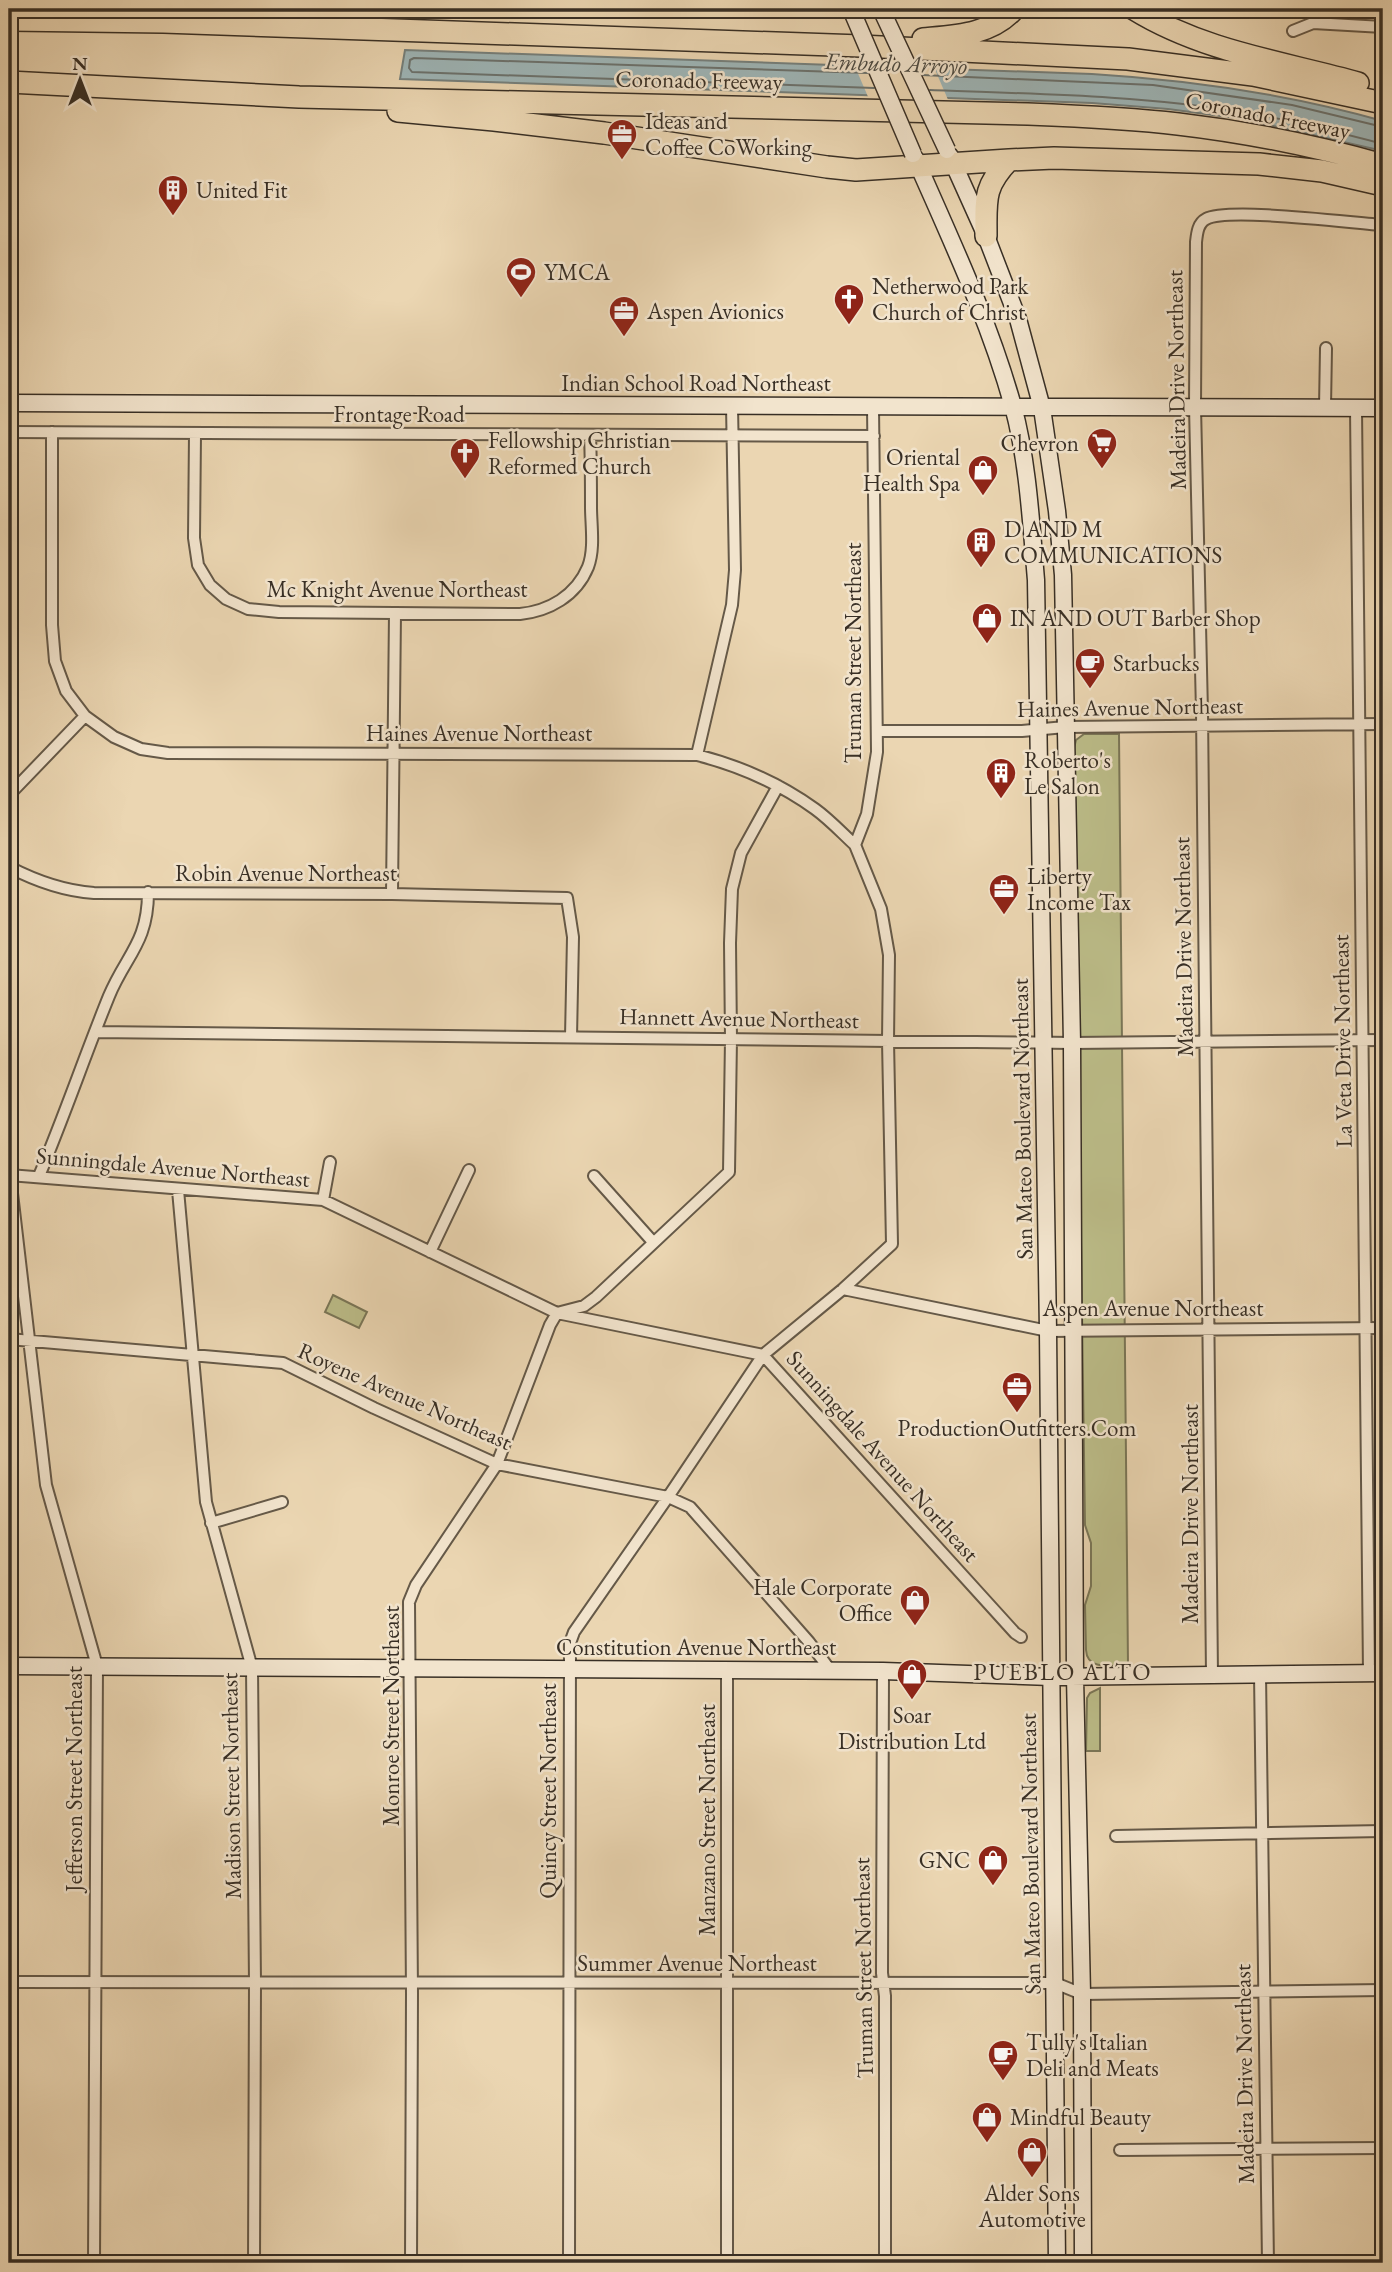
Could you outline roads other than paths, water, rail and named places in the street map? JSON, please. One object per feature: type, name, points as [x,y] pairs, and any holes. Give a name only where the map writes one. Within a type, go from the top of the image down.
[{"type":"highway","points":[[163,22],[209,9]]},
{"type":"highway","points":[[860,46],[973,33],[993,26],[1014,9]]},
{"type":"highway","points":[[1134,9],[1196,40],[1383,90]]},
{"type":"highway","name":"Coronado Freeway","points":[[9,20],[163,22],[860,46],[1128,59],[1253,75],[1383,103]]},
{"type":"highway","name":"Coronado Freeway","points":[[9,82],[299,97],[1107,118],[1175,123],[1238,132],[1383,165]]},
{"type":"highway","points":[[299,97],[415,114],[604,133],[856,170],[950,157],[1009,160],[1054,158],[1259,164],[1322,172],[1383,185]]},
{"type":"highway","points":[[986,236],[988,188],[1009,160]]},
{"type":"main road","name":"San Mateo Boulevard Northeast","points":[[851,9],[985,317],[1013,408],[1030,510],[1036,580],[1044,1043],[1057,2263]]},
{"type":"main road","points":[[881,9],[986,236],[1018,319],[1042,408],[1063,575],[1072,1043],[1075,1677],[1082,1994],[1083,2263]]},
{"type":"main road","name":"Indian School Road Northeast","points":[[9,402],[1383,408]]},
{"type":"main road","name":"Constitution Avenue Northeast","points":[[9,1665],[883,1671],[1051,1677],[1376,1673]]},
{"type":"street","points":[[1293,31],[1313,23],[1383,27]]},
{"type":"street","name":"Madeira Drive Northeast","points":[[1212,1675],[1202,726],[1195,408],[1196,242],[1203,220],[1216,215],[1383,225]]},
{"type":"street","points":[[1325,348],[1325,407]]},
{"type":"street","points":[[697,755],[732,605],[735,570],[732,407]]},
{"type":"street","name":"Truman Street Northeast","points":[[855,845],[867,814],[877,752],[873,407]]},
{"type":"street","name":"La Veta Drive Northeast","points":[[1356,408],[1365,1328],[1376,1673]]},
{"type":"street","name":"Frontage Road","points":[[9,432],[874,436]]},
{"type":"street","points":[[9,795],[85,716],[66,691],[55,661],[52,625],[52,432]]},
{"type":"street","name":"Mc Knight Avenue Northeast","points":[[195,434],[194,538],[198,565],[210,585],[226,599],[247,609],[279,612],[395,613],[536,612],[560,602],[578,584],[588,566],[592,544],[590,435]]},
{"type":"street","points":[[391,894],[395,613]]},
{"type":"street","name":"Haines Avenue Northeast","points":[[85,716],[114,737],[141,749],[168,753],[697,755],[752,772],[778,786],[816,810],[855,845]]},
{"type":"street","name":"Haines Avenue Northeast","points":[[877,731],[1383,724]]},
{"type":"street","points":[[557,1313],[584,1306],[596,1297],[729,1172],[732,889],[741,853],[778,786]]},
{"type":"street","points":[[843,1289],[892,1244],[888,955],[881,909],[855,845]]},
{"type":"street","name":"Robin Avenue Northeast","points":[[9,867],[26,876],[78,892],[567,898],[573,937],[571,1037]]},
{"type":"street","points":[[40,1176],[110,992],[143,932],[148,909],[148,892]]},
{"type":"street","name":"Hannett Avenue Northeast","points":[[95,1032],[1044,1043],[1383,1040]]},
{"type":"street","points":[[323,1200],[330,1162]]},
{"type":"street","points":[[430,1252],[469,1170]]},
{"type":"street","name":"Sunningdale Avenue Northeast","points":[[10,1175],[323,1200],[557,1313],[763,1355],[1021,1637]]},
{"type":"street","name":"Jefferson Street Northeast","points":[[10,1175],[46,1485],[97,1666],[94,2263]]},
{"type":"street","points":[[594,1176],[653,1242]]},
{"type":"street","name":"Madison Street Northeast","points":[[178,1190],[206,1502],[251,1668],[255,1983],[254,2263]]},
{"type":"street","name":"Aspen Avenue Northeast","points":[[843,1289],[1048,1331],[1383,1328]]},
{"type":"street","name":"Quincy Street Northeast","points":[[569,2263],[570,1643],[763,1355],[843,1289]]},
{"type":"street","name":"Monroe Street Northeast","points":[[411,2263],[410,1602],[416,1585],[497,1464],[557,1313]]},
{"type":"street","name":"Royene Avenue Northeast","points":[[9,1339],[283,1363],[497,1464],[668,1497],[690,1507],[809,1642],[831,1671]]},
{"type":"street","points":[[211,1523],[282,1502]]},
{"type":"street","name":"Manzano Street Northeast","points":[[727,1670],[727,2263]]},
{"type":"street","name":"Truman Street Northeast","points":[[883,1671],[885,2263]]},
{"type":"street","name":"Madeira Drive Northeast","points":[[1260,1675],[1268,2263]]},
{"type":"street","points":[[1116,1836],[1383,1831]]},
{"type":"street","name":"Summer Avenue Northeast","points":[[9,1982],[1055,1983],[1082,1994],[1383,1990]]},
{"type":"street","points":[[1119,2150],[1383,2148]]},
{"type":"water","points":[[405,50],[1092,74],[1166,80],[1275,96],[1383,121],[1383,151],[1243,119],[1092,103],[400,79]]},
{"type":"place","name":"Ideas and Coffee CoWorking","points":[[622,161]]},
{"type":"place","name":"United Fit","points":[[173,217]]},
{"type":"place","name":"YMCA","points":[[521,299]]},
{"type":"place","name":"Netherwood Park Church of Christ","points":[[849,326]]},
{"type":"place","name":"Aspen Avionics","points":[[624,338]]},
{"type":"place","name":"Chevron","points":[[1102,470]]},
{"type":"place","name":"Fellowship Christian Reformed Church","points":[[465,480]]},
{"type":"place","name":"Oriental Health Spa","points":[[983,497]]},
{"type":"place","name":"D AND M COMMUNICATIONS","points":[[981,569]]},
{"type":"place","name":"IN AND OUT Barber Shop","points":[[987,645]]},
{"type":"place","name":"Starbucks","points":[[1090,690]]},
{"type":"place","name":"Roberto's Le Salon","points":[[1001,800]]},
{"type":"place","name":"Liberty Income Tax","points":[[1004,916]]},
{"type":"place","name":"ProductionOutfitters.Com","points":[[1017,1414]]},
{"type":"place","name":"Hale Corporate Office","points":[[915,1627]]},
{"type":"place","name":"Soar Distribution Ltd","points":[[912,1701]]},
{"type":"place","name":"GNC","points":[[993,1887]]},
{"type":"place","name":"Tully's Italian Deli and Meats","points":[[1003,2082]]},
{"type":"place","name":"Mindful Beauty","points":[[987,2144]]},
{"type":"place","name":"Alder Sons Automotive","points":[[1032,2179]]},
{"type":"district","name":"PUEBLO ALTO","points":[[1063,1671]]},
{"type":"water label","name":"Embudo Arroyo","points":[[896,63]]}]
